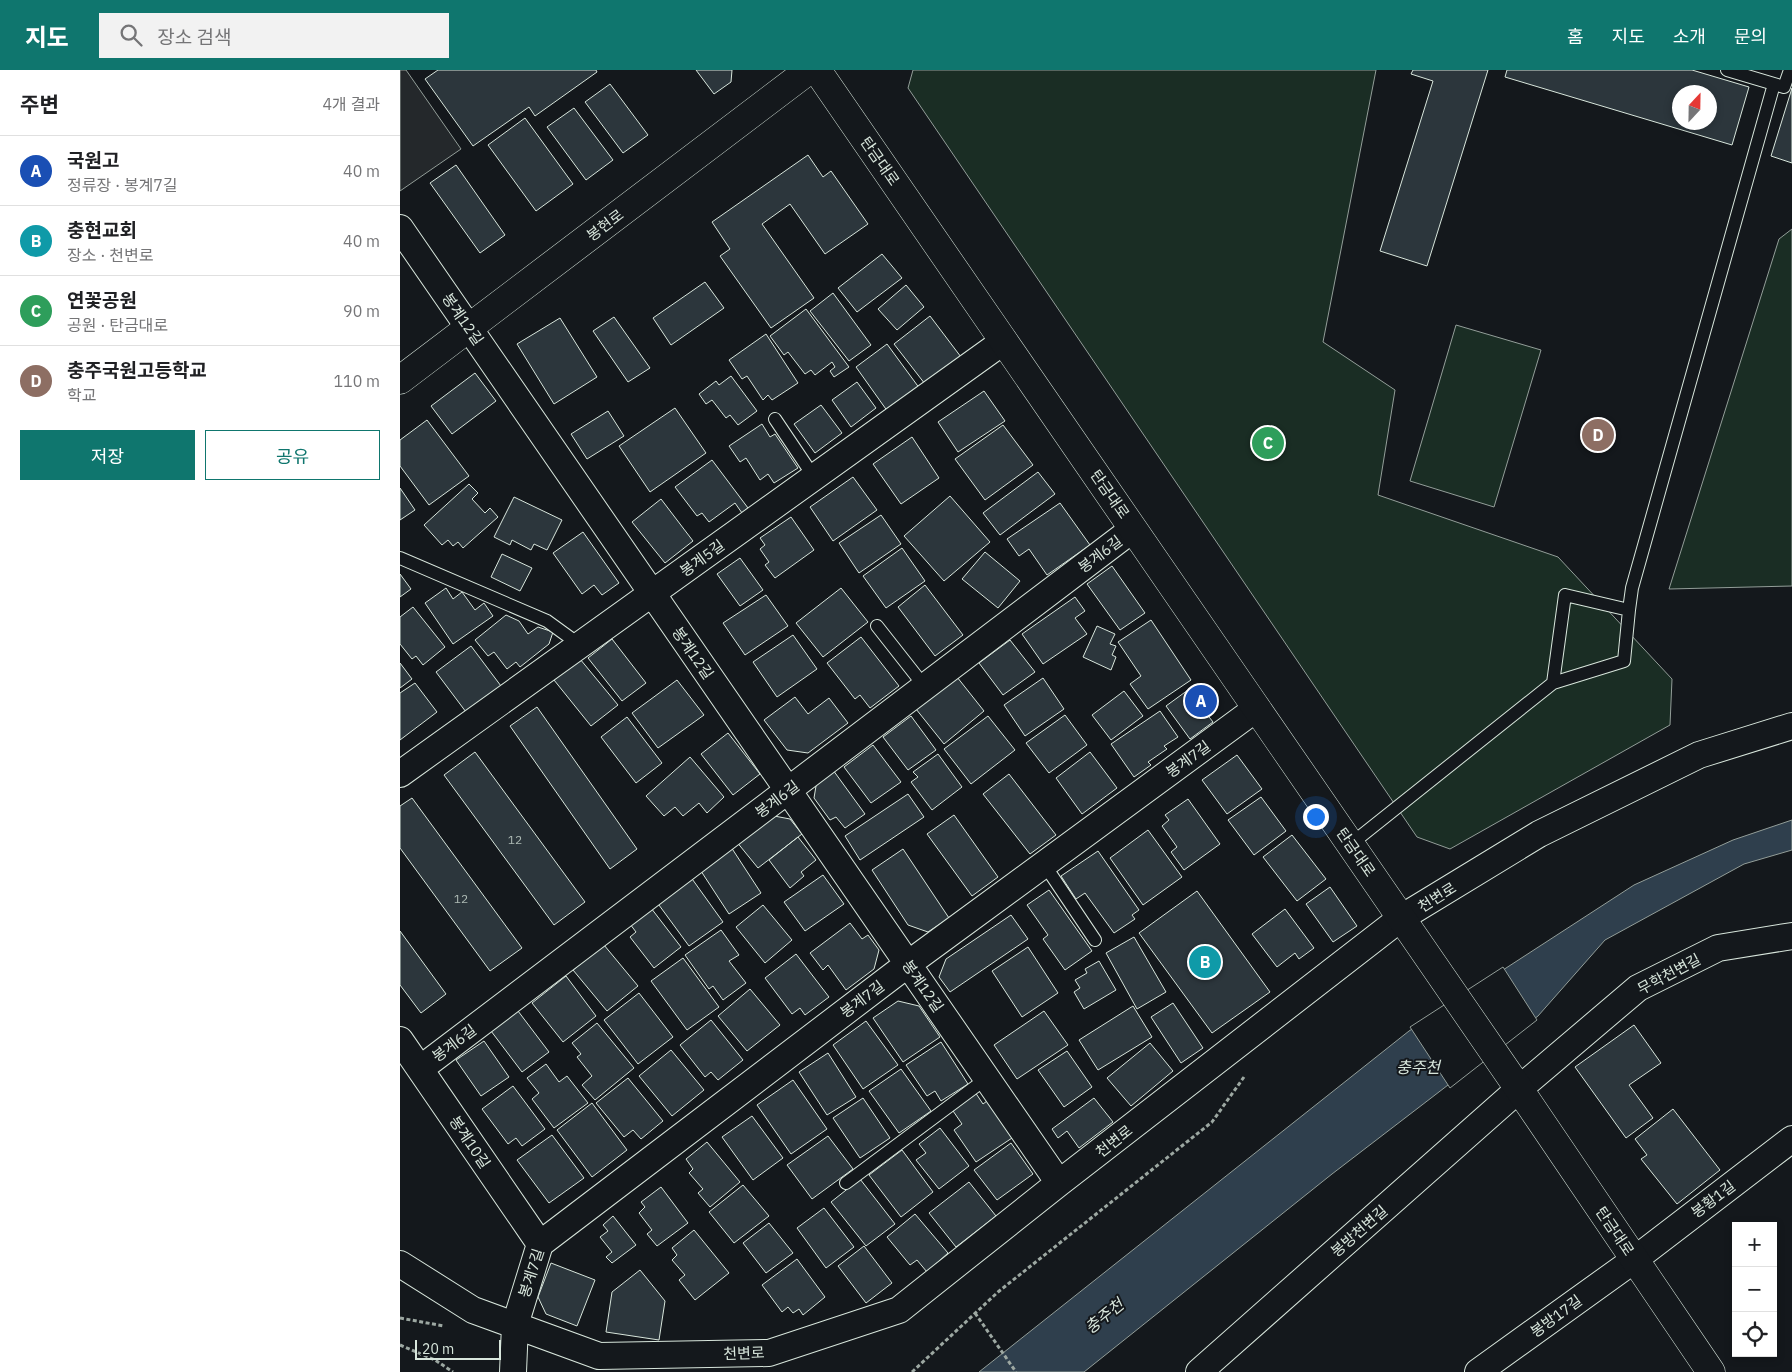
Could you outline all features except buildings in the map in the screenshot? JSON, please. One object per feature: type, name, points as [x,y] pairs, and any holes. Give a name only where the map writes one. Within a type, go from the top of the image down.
[{"type":"main road","name":"봉현로","points":[[400,380],[810,70]]},
{"type":"main road","name":"탄금대로","points":[[818,70],[1402,918],[1710,1372]]},
{"type":"street","name":"봉계12길","points":[[400,228],[1059,1183]]},
{"type":"street","name":"봉계5길","points":[[400,774],[1004,341]]},
{"type":"street","name":"봉계6길","points":[[420,1068],[1134,529]]},
{"type":"street","name":"봉계7길","points":[[513,1372],[515,1325],[540,1244],[908,964],[1257,708]]},
{"type":"street","name":"천변로","points":[[400,1264],[473,1310],[599,1356],[769,1353],[899,1310],[1059,1183],[1402,918],[1539,834],[1699,755],[1792,726]]},
{"type":"street","name":"무학천변길","points":[[1519,1089],[1638,988],[1718,948],[1792,936]]},
{"type":"street","name":"봉계10길","points":[[400,1040],[540,1244]]},
{"type":"street","name":"봉방천변길","points":[[1199,1372],[1519,1089]]},
{"type":"street","name":"봉황1길","points":[[1634,1260],[1792,1139]]},
{"type":"street","name":"봉방17길","points":[[1478,1372],[1634,1260]]},
{"type":"lane","points":[[1726,70],[1784,87],[1790,71]]},
{"type":"lane","points":[[1351,844],[1553,683],[1624,661],[1632,588],[1774,84]]},
{"type":"lane","points":[[775,419],[814,477]]},
{"type":"lane","points":[[400,558],[547,621],[580,645]]},
{"type":"lane","points":[[1553,683],[1565,596],[1629,610]]},
{"type":"lane","points":[[877,626],[925,687]]},
{"type":"lane","points":[[1044,864],[1095,940]]},
{"type":"lane","points":[[846,1183],[987,1078]]},
{"type":"path","points":[[912,1372],[998,1292],[1212,1122],[1244,1077]]},
{"type":"path","points":[[975,1313],[1016,1372]]},
{"type":"path","points":[[400,1345],[435,1360],[452,1372]]},
{"type":"green space","points":[[913,70],[1376,70],[1323,342],[1395,390],[1378,495],[1558,557],[1672,679],[1670,725],[1450,849],[1417,837],[908,88]]},
{"type":"green space","points":[[1792,229],[1792,586],[1669,589],[1779,239]]},
{"type":"green space","points":[[1456,325],[1541,350],[1494,507],[1410,481]]},
{"type":"shaded area","points":[[400,70],[406,70],[461,149],[400,191]]},
{"type":"water","name":"충주천","points":[[1792,820],[1792,850],[1744,864],[1605,940],[1538,1016],[1332,1174],[1084,1372],[979,1372],[1409,1031],[1634,885],[1733,840]]},
{"type":"pier","points":[[1503,967],[1537,1020],[1450,1088],[1410,1027]]},
{"type":"place","name":"충주국원고등학교","points":[[1598,435]]},
{"type":"place","name":"연꽃공원","points":[[1268,443]]},
{"type":"place","name":"국원고","points":[[1201,701]]},
{"type":"place","name":"충현교회","points":[[1205,962]]}]
